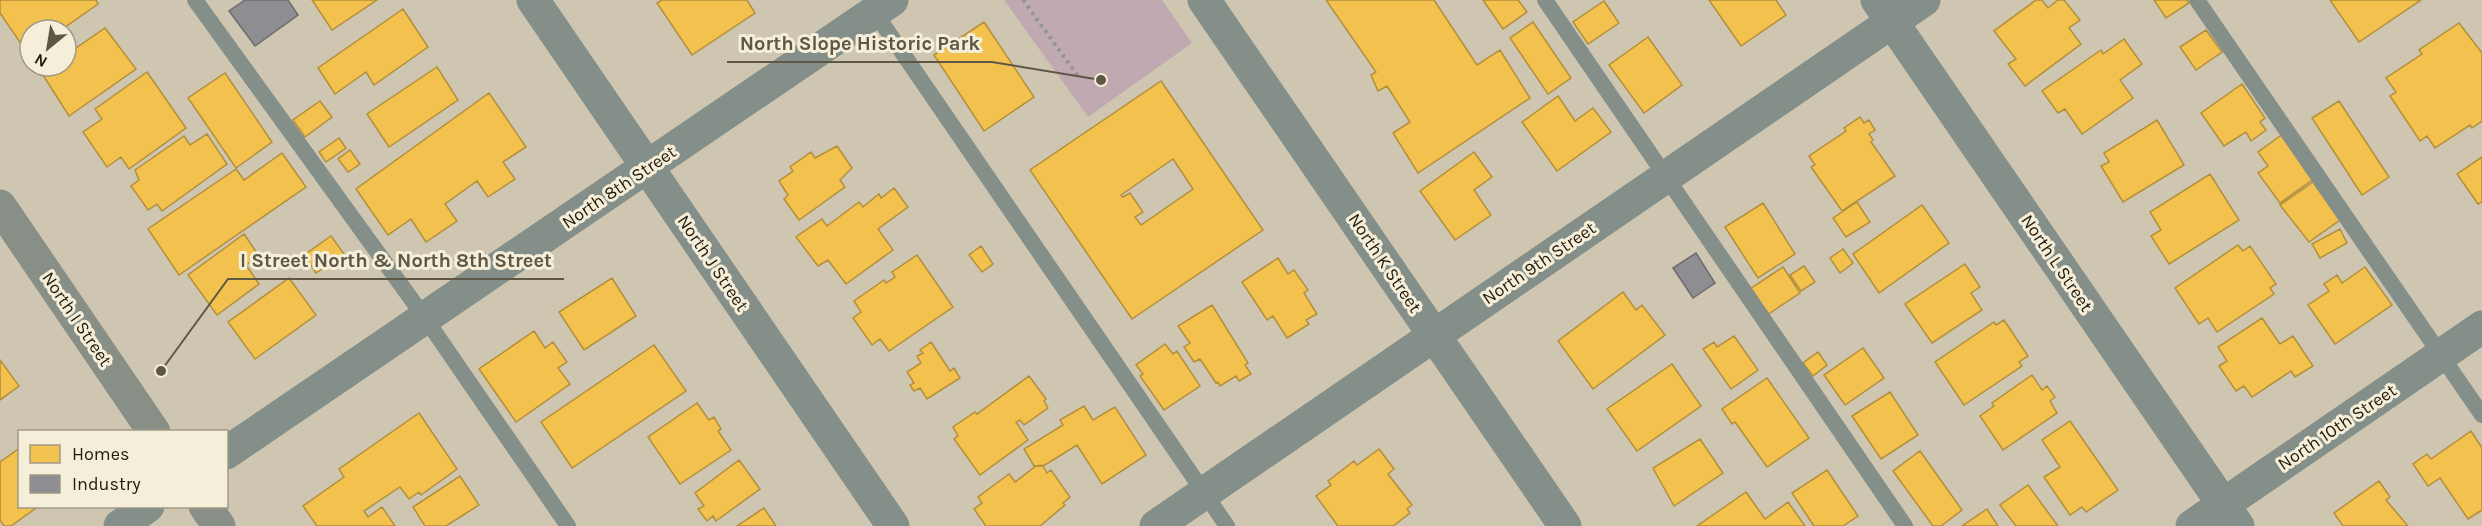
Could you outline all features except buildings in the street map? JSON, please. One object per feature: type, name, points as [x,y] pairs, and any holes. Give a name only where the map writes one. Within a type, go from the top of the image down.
[{"type":"main road","name":"North I Street","points":[[0,206],[153,430]]},
{"type":"main road","points":[[206,508],[219,526]]},
{"type":"street","name":"North J Street","points":[[533,0],[893,526]]},
{"type":"street","name":"North K Street","points":[[1204,0],[1565,526]]},
{"type":"street","name":"North 9th Street","points":[[1156,526],[1666,176],[1885,11],[1923,0]]},
{"type":"street","name":"North 8th Street","points":[[228,452],[648,168],[878,4]]},
{"type":"street","name":"North L Street","points":[[1885,11],[2231,515]]},
{"type":"street","name":"North 10th Street","points":[[2192,526],[2231,515],[2482,327]]},
{"type":"street","points":[[120,526],[147,508]]},
{"type":"lane","points":[[195,0],[425,318],[568,526]]},
{"type":"lane","points":[[1545,0],[1905,526]]},
{"type":"lane","points":[[2198,0],[2482,415]]},
{"type":"lane","points":[[878,4],[1227,526]]},
{"type":"path","points":[[1023,0],[1078,76]]},
{"type":"shaded area","points":[[1004,0],[1162,0],[1192,43],[1088,117]]},
{"type":"place","name":"North Slope Historic Park","points":[[1101,80]]},
{"type":"place","name":"I Street North & North 8th Street","points":[[161,371]]}]
